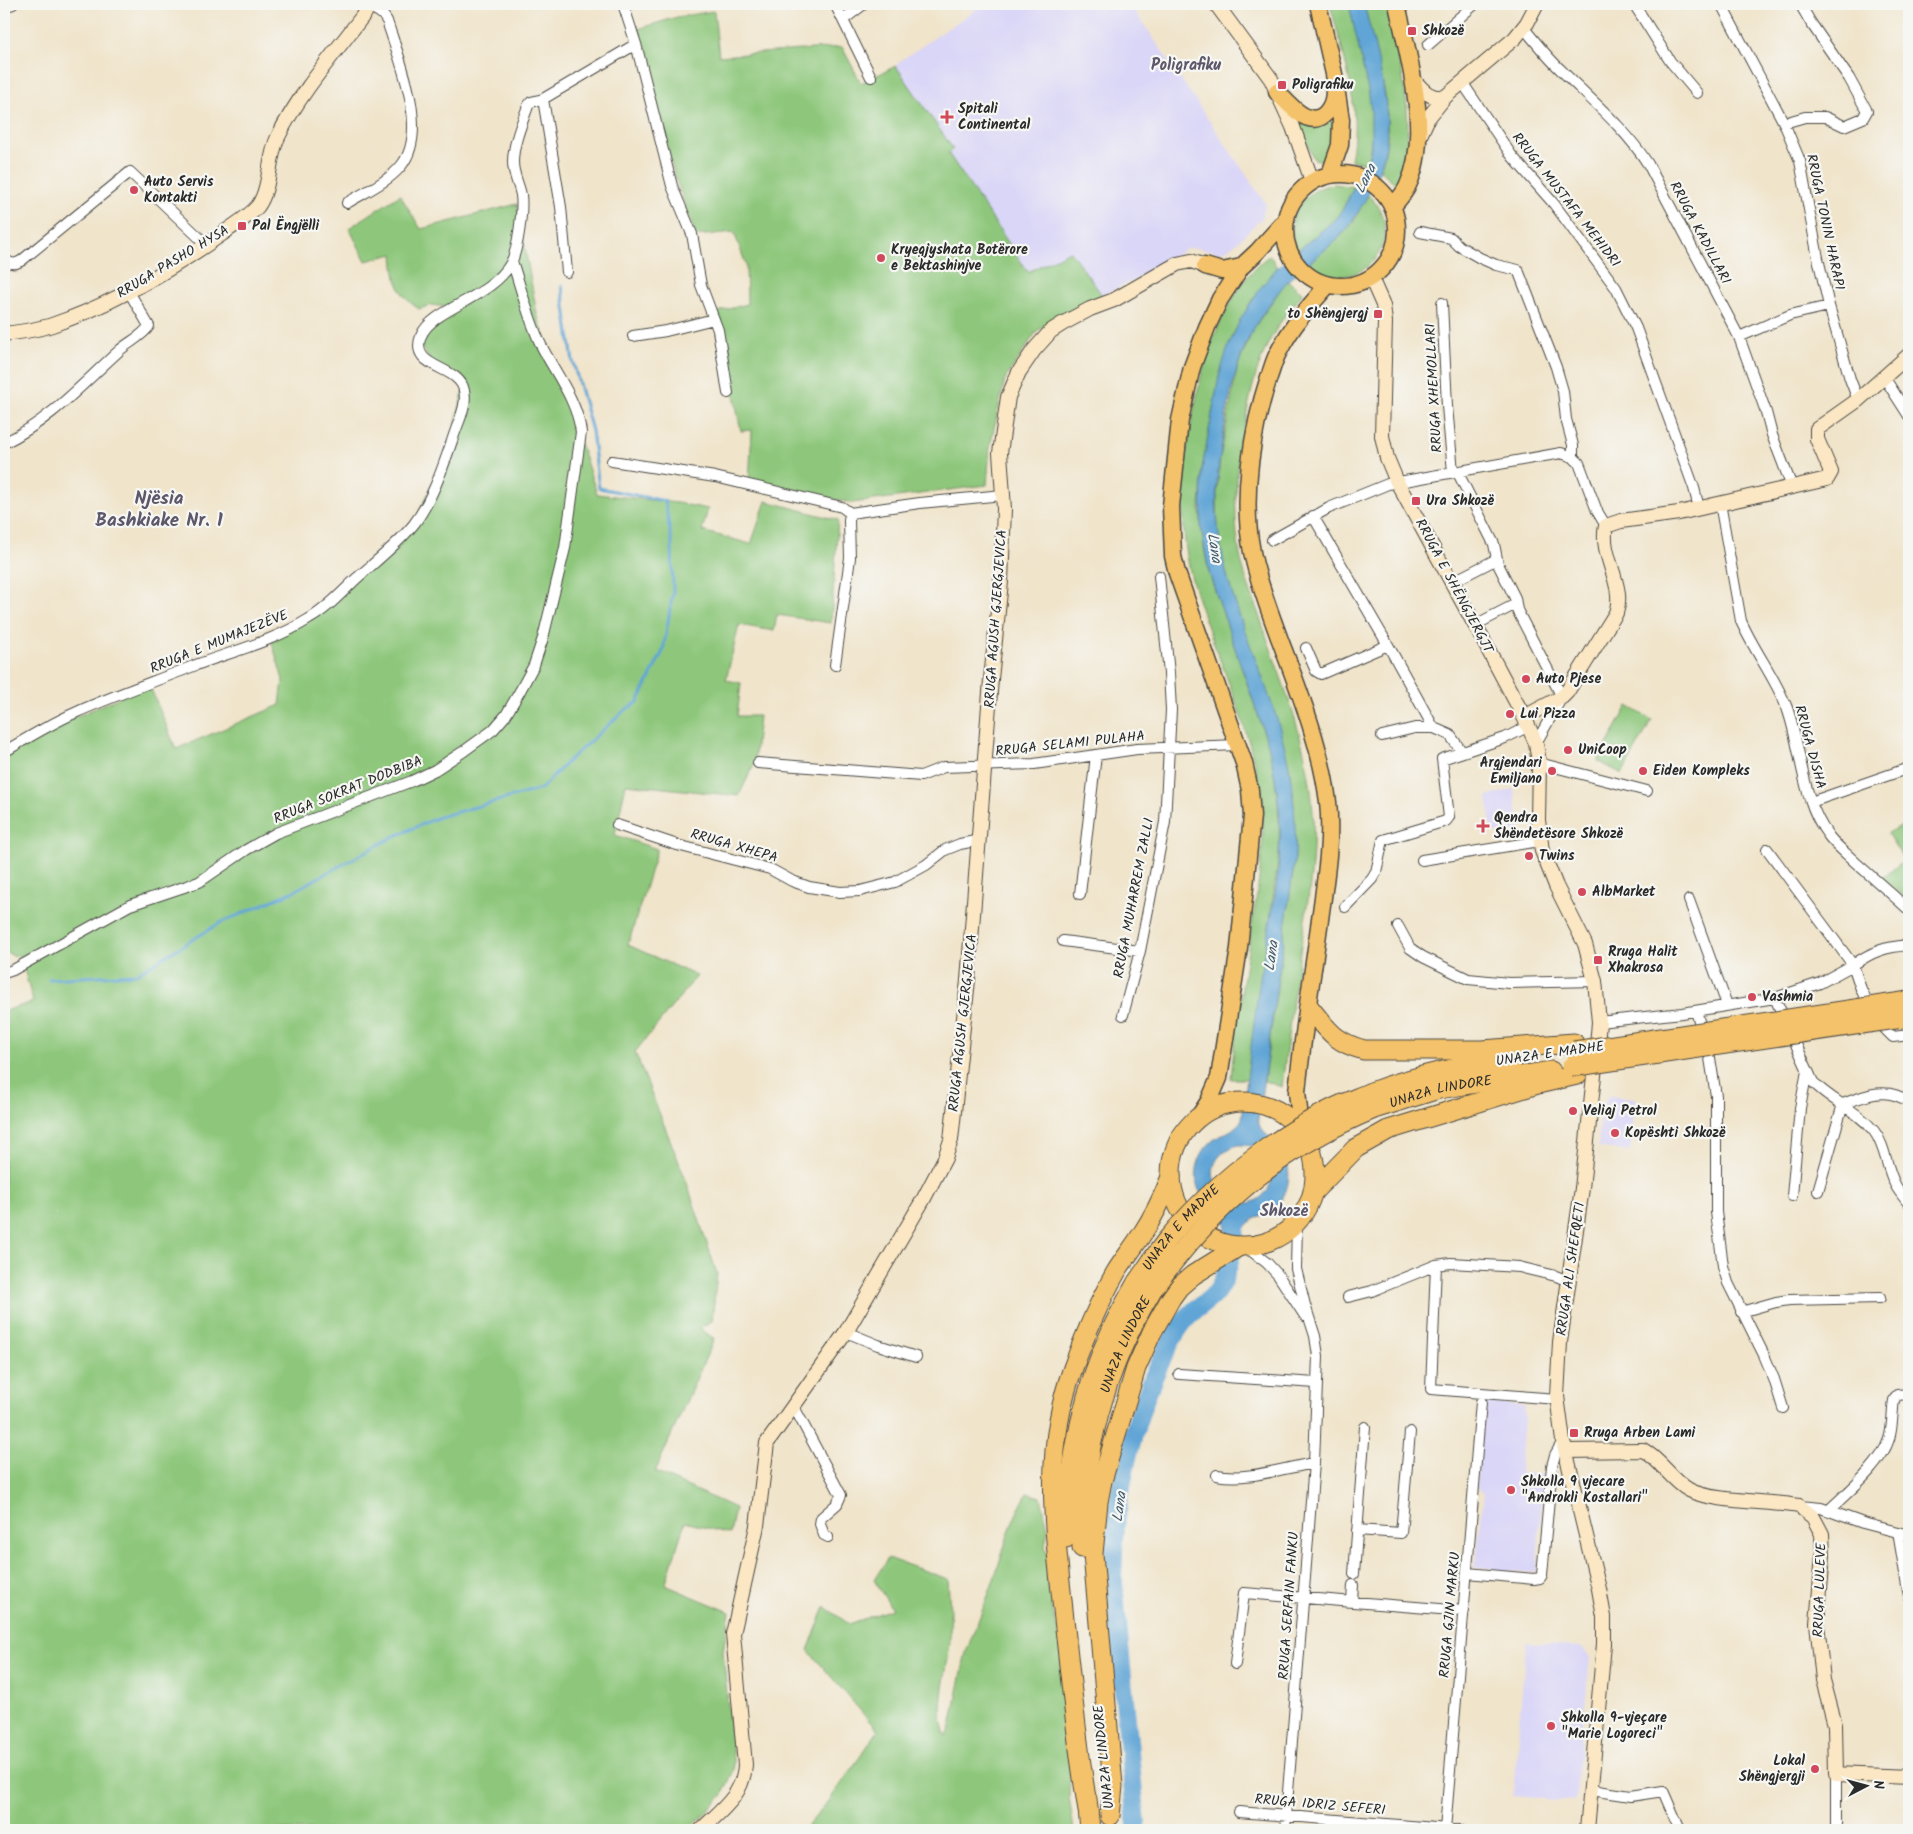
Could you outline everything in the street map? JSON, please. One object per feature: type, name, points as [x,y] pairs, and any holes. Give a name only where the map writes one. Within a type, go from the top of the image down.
[{"type":"highway","name":"UNAZA E MADHE","points":[[1574,1059],[1802,1017],[1909,1001]]},
{"type":"highway","points":[[1309,1007],[1335,1038],[1364,1050],[1482,1050],[1574,1059]]},
{"type":"highway","name":"UNAZA E MADHE","points":[[1112,1329],[1145,1286],[1166,1242],[1200,1204],[1238,1169],[1280,1139],[1323,1113],[1373,1101],[1410,1079],[1444,1070],[1748,1041],[1909,1016]]},
{"type":"highway","points":[[1313,1192],[1356,1148],[1388,1130],[1538,1084],[1574,1059]]},
{"type":"highway","points":[[1088,1810],[1078,1752],[1055,1520],[1054,1453],[1056,1428],[1063,1397],[1072,1369],[1094,1316],[1117,1270],[1161,1202],[1170,1177],[1172,1158],[1179,1140],[1200,1116],[1224,1104],[1243,1102],[1262,1104],[1279,1112],[1294,1123],[1305,1138],[1312,1155],[1315,1174],[1313,1192],[1306,1209],[1297,1222],[1281,1236],[1264,1244],[1230,1249],[1193,1275],[1170,1298],[1136,1368],[1105,1467],[1098,1502],[1093,1554],[1113,1786],[1111,1823]]},
{"type":"highway","points":[[1170,1177],[1174,1196],[1182,1213],[1194,1228],[1230,1249]]},
{"type":"highway","name":"UNAZA LINDORE","points":[[1111,1823],[1082,1550],[1083,1504],[1091,1446],[1105,1393],[1145,1286]]},
{"type":"highway","name":"UNAZA LINDORE","points":[[1090,1830],[1071,1639],[1066,1572],[1066,1538],[1072,1465],[1081,1420],[1088,1391],[1112,1329]]},
{"type":"main road","points":[[1216,4],[1261,63],[1277,92],[1304,155],[1312,180]]},
{"type":"main road","points":[[1318,4],[1334,74],[1342,133],[1338,174]]},
{"type":"main road","points":[[1392,207],[1408,185],[1417,153],[1418,138],[1418,114],[1397,4]]},
{"type":"main road","points":[[1418,138],[1428,118],[1445,97],[1509,44],[1524,28],[1537,4]]},
{"type":"main road","name":"RRUGA PASHO HYSA","points":[[4,334],[50,326],[72,318],[128,290],[207,244],[243,219],[259,204],[263,196],[272,153],[278,137],[290,116],[365,13],[367,5]]},
{"type":"main road","points":[[1277,92],[1305,117],[1311,119],[1321,117],[1325,115],[1332,105],[1334,74]]},
{"type":"main road","points":[[1412,78],[1427,94],[1434,98],[1445,97]]},
{"type":"main road","points":[[1338,174],[1370,181],[1382,192],[1392,207],[1397,233],[1395,247],[1386,263],[1371,278],[1343,286],[1328,285],[1309,277],[1294,262],[1286,243],[1285,221],[1297,194],[1312,180],[1338,174]]},
{"type":"main road","points":[[1200,1116],[1219,1078],[1239,948],[1252,816],[1250,790],[1244,763],[1179,582],[1173,556],[1171,506],[1180,420],[1192,367],[1220,299],[1241,267],[1285,221]]},
{"type":"main road","name":"RRUGA AGUSH GJERGJEVICA","points":[[701,1830],[734,1796],[743,1781],[745,1765],[733,1634],[757,1526],[767,1443],[846,1332],[923,1200],[945,1158],[951,1140],[968,980],[1001,582],[1003,495],[1000,453],[1008,397],[1019,372],[1043,339],[1062,324],[1090,309],[1114,300],[1177,264],[1191,261],[1205,266]]},
{"type":"main road","points":[[1205,266],[1222,271],[1241,267]]},
{"type":"main road","points":[[1205,266],[1215,283],[1220,299]]},
{"type":"main road","name":"RRUGA E SHËNGJERGJT","points":[[1371,278],[1382,305],[1385,322],[1382,429],[1383,443],[1389,464],[1526,722]]},
{"type":"main road","points":[[1305,1138],[1297,1092],[1325,881],[1328,843],[1328,804],[1313,732],[1270,613],[1252,552],[1248,522],[1248,486],[1255,433],[1265,391],[1277,354],[1294,325],[1328,285]]},
{"type":"main road","points":[[1526,722],[1562,697],[1571,686],[1619,606],[1618,593],[1605,541],[1606,526],[1621,521],[1699,508],[1829,478],[1831,469],[1817,439],[1816,432],[1820,426],[1858,400],[1909,356]]},
{"type":"main road","name":"RRUGA ALI SHEFQETI","points":[[1526,722],[1536,743],[1539,763],[1538,820],[1540,841],[1545,860],[1585,944],[1595,981],[1599,1022],[1588,1140],[1558,1359],[1557,1399],[1565,1446],[1604,1617],[1604,1644],[1587,1830]]},
{"type":"main road","points":[[1565,1446],[1643,1450],[1681,1485],[1691,1491],[1716,1497],[1795,1505]]},
{"type":"main road","name":"RRUGA LULEVE","points":[[1795,1505],[1806,1510],[1813,1517],[1822,1534],[1823,1556],[1817,1622],[1823,1680],[1835,1725],[1836,1774]]},
{"type":"main road","points":[[1836,1774],[1909,1777]]},
{"type":"street","points":[[4,7],[13,4]]},
{"type":"street","points":[[623,4],[636,44],[676,198],[688,222],[701,285],[718,330],[728,393]]},
{"type":"street","points":[[834,4],[871,77]]},
{"type":"street","points":[[843,20],[864,4]]},
{"type":"street","points":[[1428,44],[1475,4]]},
{"type":"street","points":[[1634,4],[1670,61],[1697,93]]},
{"type":"street","name":"RRUGA TONIN HARAPI","points":[[1721,4],[1784,122],[1802,168],[1818,258],[1829,306],[1845,365],[1858,400]]},
{"type":"street","points":[[1784,122],[1805,117],[1825,117],[1844,126],[1863,118],[1866,114],[1866,108],[1849,78],[1800,4]]},
{"type":"street","points":[[347,204],[390,176],[401,166],[408,155],[413,141],[412,107],[387,21],[378,10],[367,5]]},
{"type":"street","name":"RRUGA KADILLARI","points":[[1524,28],[1554,64],[1590,96],[1640,152],[1648,164],[1739,337],[1775,444],[1792,487]]},
{"type":"street","name":"RRUGA E MUMAJEZËVE","points":[[4,752],[78,712],[198,664],[271,639],[311,618],[331,603],[403,536],[423,510],[453,439],[465,397],[460,382],[426,361],[421,354],[419,345],[427,327],[436,318],[483,292],[496,282],[512,260],[518,234],[521,197],[515,179],[513,158],[528,106],[531,102],[543,99],[636,44]]},
{"type":"street","name":"RRUGA MUSTAFA MEHIDRI","points":[[1462,82],[1512,156],[1554,204],[1620,294],[1636,328],[1694,488],[1699,508]]},
{"type":"street","points":[[543,99],[562,207],[567,272]]},
{"type":"street","points":[[4,258],[11,264],[22,261],[130,172],[207,244]]},
{"type":"street","points":[[1420,232],[1451,238],[1459,246],[1480,258],[1496,265],[1518,270],[1556,367],[1563,391],[1566,419],[1573,445],[1573,457],[1579,463],[1597,511],[1606,526]]},
{"type":"street","name":"RRUGA SOKRAT DODBIBA","points":[[4,972],[12,970],[130,905],[199,882],[246,850],[276,834],[412,782],[435,770],[493,730],[506,715],[534,665],[550,611],[565,548],[581,432],[580,419],[575,406],[540,343],[512,260]]},
{"type":"street","points":[[4,443],[30,429],[58,408],[124,346],[147,330],[149,326],[147,321],[128,290]]},
{"type":"street","name":"RRUGA XHEMOLLARI","points":[[1442,303],[1447,406],[1455,471]]},
{"type":"street","points":[[1739,337],[1790,314],[1829,306]]},
{"type":"street","points":[[634,336],[666,331],[714,319]]},
{"type":"street","points":[[1884,377],[1909,416]]},
{"type":"street","name":"RRUGA XHEMOLLARI","points":[[1272,540],[1313,516],[1347,500],[1397,482],[1561,453],[1573,457]]},
{"type":"street","points":[[612,460],[716,477],[842,507],[850,513],[920,503],[1003,495]]},
{"type":"street","points":[[1455,471],[1494,544],[1497,559],[1516,604],[1562,697],[1536,743]]},
{"type":"street","name":"RRUGA DISHA","points":[[1720,503],[1741,620],[1747,635],[1768,670],[1786,707],[1811,802],[1819,822],[1828,836],[1909,910]]},
{"type":"street","points":[[835,665],[850,558],[850,513]]},
{"type":"street","points":[[1313,516],[1434,728]]},
{"type":"street","points":[[1452,582],[1497,559]]},
{"type":"street","name":"RRUGA MUHARREM ZALLI","points":[[1123,1016],[1140,951],[1162,844],[1171,710],[1159,576]]},
{"type":"street","points":[[1475,625],[1516,604]]},
{"type":"street","points":[[1306,648],[1316,671],[1321,674],[1388,645]]},
{"type":"street","points":[[1345,907],[1372,879],[1376,872],[1380,844],[1383,840],[1446,821],[1449,817],[1442,759],[1505,738],[1526,722]]},
{"type":"street","points":[[1382,736],[1416,728],[1434,728],[1450,735],[1462,752]]},
{"type":"street","name":"RRUGA SELAMI PULAHA","points":[[758,763],[921,776],[944,767],[1034,764],[1137,749],[1238,745]]},
{"type":"street","points":[[1080,894],[1096,755]]},
{"type":"street","points":[[1539,763],[1647,791]]},
{"type":"street","points":[[1811,802],[1909,768]]},
{"type":"street","name":"RRUGA XHEPA","points":[[617,825],[686,847],[770,869],[792,881],[809,887],[840,892],[860,891],[888,884],[912,873],[945,850],[960,844],[980,840]]},
{"type":"street","points":[[1422,860],[1540,841]]},
{"type":"street","points":[[1767,849],[1853,965],[1861,989],[1876,1020],[1893,1037],[1909,1035]]},
{"type":"street","points":[[1689,900],[1727,1005]]},
{"type":"street","points":[[1398,926],[1410,948],[1423,957],[1468,979],[1509,983],[1595,981]]},
{"type":"street","points":[[1063,941],[1140,951]]},
{"type":"street","points":[[1599,1022],[1696,1011],[1775,998],[1820,983],[1872,952],[1883,948],[1909,945]]},
{"type":"street","points":[[1775,998],[1807,1071],[1820,1090],[1843,1104],[1874,1131],[1880,1142],[1894,1182],[1909,1204]]},
{"type":"street","points":[[1696,1011],[1710,1058],[1716,1096],[1716,1212],[1723,1266],[1728,1283],[1764,1355],[1783,1408]]},
{"type":"street","points":[[1792,1196],[1800,1108],[1807,1071]]},
{"type":"street","points":[[1843,1104],[1862,1096],[1882,1092],[1897,1094],[1909,1102]]},
{"type":"street","points":[[1818,1191],[1843,1104]]},
{"type":"street","name":"RRUGA SERFAIN FANKU","points":[[1285,1830],[1314,1463],[1317,1345],[1296,1269],[1297,1222]]},
{"type":"street","name":"RRUGA SERFAIN FANKU","points":[[1230,1249],[1267,1264],[1278,1275],[1310,1323]]},
{"type":"street","points":[[1348,1297],[1378,1288],[1436,1265],[1451,1263],[1518,1267],[1539,1271],[1568,1281]]},
{"type":"street","points":[[1436,1265],[1431,1388],[1557,1399]]},
{"type":"street","points":[[1742,1312],[1783,1301],[1880,1298]]},
{"type":"street","points":[[846,1332],[916,1357]]},
{"type":"street","points":[[1180,1374],[1316,1383]]},
{"type":"street","points":[[1829,1510],[1874,1465],[1884,1452],[1890,1438],[1894,1400],[1897,1395],[1909,1394]]},
{"type":"street","name":"RRUGA GJIN MARKU","points":[[1445,1830],[1481,1402]]},
{"type":"street","points":[[793,1405],[841,1495],[837,1504],[821,1518],[820,1524],[824,1535],[828,1537]]},
{"type":"street","points":[[1354,1574],[1365,1427]]},
{"type":"street","points":[[1357,1530],[1401,1533],[1410,1432]]},
{"type":"street","points":[[1467,1574],[1534,1579],[1542,1575],[1552,1466],[1555,1455],[1565,1446]]},
{"type":"street","points":[[1217,1474],[1238,1477],[1250,1476],[1314,1463]]},
{"type":"street","points":[[1795,1505],[1829,1510],[1863,1523],[1909,1535]]},
{"type":"street","points":[[1898,1532],[1909,1597]]},
{"type":"street","points":[[1352,1601],[1353,1585]]},
{"type":"street","points":[[1235,1664],[1244,1593],[1464,1611]]},
{"type":"street","name":"RRUGA LULEVE","points":[[1836,1774],[1836,1830]]},
{"type":"street","points":[[1591,1790],[1631,1796],[1663,1791],[1680,1830]]},
{"type":"street","name":"RRUGA IDRIZ SEFERI","points":[[1239,1812],[1460,1830]]},
{"type":"shaded area","points":[[984,4],[1130,4],[1266,204],[1262,218],[1234,245],[1221,253],[1197,248],[1186,249],[1146,275],[1102,295],[1070,251],[1028,272],[947,153],[953,149],[896,66],[900,61]]},
{"type":"shaded area","points":[[1514,789],[1520,830],[1495,833],[1491,826],[1487,796]]},
{"type":"shaded area","name":"Kopështi Shkozë","points":[[1608,1096],[1635,1098],[1630,1152],[1598,1147],[1601,1114]]},
{"type":"shaded area","name":"Shkolla 9 vjecare \"Androkli Kostallari\"","points":[[1483,1402],[1525,1406],[1520,1473],[1544,1475],[1536,1573],[1475,1568],[1484,1494],[1476,1486]]},
{"type":"shaded area","name":"Shkolla 9-vjeçare \"Marie Logoreci\"","points":[[1526,1642],[1581,1647],[1590,1657],[1575,1802],[1513,1796]]},
{"type":"green space","points":[[1330,4],[1349,4],[1363,63],[1372,123],[1367,163],[1351,160],[1354,140],[1353,101],[1350,81]]},
{"type":"green space","points":[[1364,4],[1386,4],[1402,72],[1408,118],[1404,163],[1398,186],[1380,170],[1386,147],[1387,112],[1381,75]]},
{"type":"green space","name":"Kryegjyshata Botërore e Bektashinjve","points":[[714,11],[719,56],[842,47],[861,83],[896,66],[953,149],[948,153],[1028,272],[1070,251],[1102,295],[1083,303],[1037,331],[1005,379],[990,447],[987,485],[852,503],[749,482],[752,430],[741,431],[718,312],[747,304],[746,265],[734,232],[696,236],[674,174],[638,29],[677,17]]},
{"type":"green space","points":[[1333,113],[1330,157],[1323,161],[1314,159],[1295,116]]},
{"type":"green space","points":[[1334,184],[1354,187],[1339,216],[1297,251],[1292,229],[1298,208],[1304,199],[1313,192]]},
{"type":"green space","points":[[1367,194],[1380,211],[1385,228],[1382,245],[1374,260],[1361,271],[1345,276],[1326,274],[1307,264],[1336,241],[1353,223]]},
{"type":"green space","points":[[400,195],[421,229],[517,204],[537,314],[597,494],[677,503],[708,509],[702,531],[751,544],[766,501],[838,520],[831,623],[777,615],[774,631],[739,625],[726,680],[741,683],[737,716],[759,716],[754,764],[739,796],[626,784],[615,835],[657,849],[628,945],[697,976],[635,1052],[686,1180],[717,1274],[712,1321],[700,1328],[714,1339],[655,1472],[735,1508],[730,1534],[685,1522],[665,1585],[730,1612],[723,1651],[734,1770],[722,1796],[689,1830],[537,1830],[532,1824],[523,1830],[4,1830],[4,1011],[33,1002],[21,958],[4,952],[4,752],[31,737],[149,684],[176,749],[280,705],[283,680],[271,639],[311,618],[414,523],[450,447],[464,388],[435,366],[419,345],[446,307],[432,305],[419,309],[411,303],[398,285],[393,254],[366,261],[349,228]]},
{"type":"green space","points":[[1270,255],[1277,268],[1252,300],[1233,335],[1215,397],[1202,469],[1200,510],[1209,573],[1268,744],[1274,774],[1279,818],[1278,863],[1247,1079],[1231,1079],[1237,1021],[1257,896],[1263,838],[1262,809],[1252,753],[1244,726],[1204,617],[1188,563],[1184,536],[1184,481],[1196,400],[1212,341],[1227,308],[1237,292],[1258,265]]},
{"type":"green space","points":[[1287,280],[1303,293],[1271,338],[1258,369],[1242,439],[1236,502],[1237,534],[1243,568],[1298,731],[1309,777],[1312,800],[1313,857],[1282,1087],[1264,1081],[1295,857],[1293,789],[1280,730],[1232,596],[1224,568],[1218,533],[1217,493],[1220,458],[1238,365],[1254,328]]},
{"type":"green space","points":[[1628,706],[1652,720],[1622,774],[1598,761]]},
{"type":"green space","points":[[1909,822],[1909,901],[1883,878],[1904,860],[1887,833]]},
{"type":"green space","points":[[1027,1493],[1041,1497],[1048,1529],[1045,1545],[1048,1561],[1047,1586],[1061,1645],[1071,1761],[1069,1796],[1074,1830],[804,1830],[829,1801],[878,1731],[808,1650],[825,1607],[849,1624],[892,1609],[874,1580],[888,1558],[948,1579],[950,1637],[941,1714],[946,1736],[950,1731],[966,1652],[991,1588],[1012,1523]]},
{"type":"water","points":[[1349,4],[1364,4],[1377,56],[1386,109],[1387,127],[1384,156],[1380,169],[1360,210],[1343,233],[1286,283],[1255,327],[1237,368],[1227,412],[1220,457],[1217,494],[1218,529],[1224,563],[1244,629],[1280,729],[1291,776],[1295,824],[1295,857],[1258,1120],[1262,1130],[1284,1154],[1289,1175],[1288,1183],[1283,1197],[1278,1204],[1249,1223],[1241,1235],[1226,1232],[1222,1216],[1199,1191],[1196,1177],[1200,1157],[1204,1151],[1212,1141],[1234,1128],[1242,1119],[1261,971],[1278,872],[1280,815],[1268,744],[1209,573],[1201,527],[1202,469],[1219,376],[1228,347],[1240,320],[1261,287],[1277,268],[1339,216],[1367,163],[1371,148],[1369,95]],"holes":[[[1238,1145],[1257,1148],[1268,1165],[1272,1177],[1269,1187],[1262,1196],[1257,1200],[1245,1203],[1233,1201],[1223,1195],[1216,1185],[1213,1174],[1215,1163],[1223,1153]]]},
{"type":"waterway","points":[[49,979],[136,974],[220,923],[292,892],[393,837],[439,817],[541,789],[569,760],[624,711],[638,702],[663,651],[673,592],[672,544],[665,501],[599,488],[592,431],[573,362],[562,286]]},
{"type":"waterway","name":"Lana","points":[[1137,1830],[1113,1578],[1114,1548],[1122,1485],[1128,1453],[1137,1422],[1160,1363],[1180,1326],[1214,1295],[1221,1284],[1229,1264],[1238,1212]]},
{"type":"place","name":"Shkozë","points":[[1412,31]]},
{"type":"place","name":"Poligrafiku","points":[[1282,85]]},
{"type":"place","name":"Spitali Continental","points":[[947,117]]},
{"type":"place","name":"Auto Servis Kontakti","points":[[134,190]]},
{"type":"place","name":"Pal Ëngjëlli","points":[[242,226]]},
{"type":"place","name":"Kryegjyshata Botërore e Bektashinjve","points":[[881,258]]},
{"type":"place","name":"to Shëngjergj","points":[[1378,314]]},
{"type":"place","name":"Ura Shkozë","points":[[1416,501]]},
{"type":"place","name":"Auto Pjese","points":[[1526,679]]},
{"type":"place","name":"Lui Pizza","points":[[1510,714]]},
{"type":"place","name":"UniCoop","points":[[1568,750]]},
{"type":"place","name":"Argjendari Emiljano","points":[[1552,771]]},
{"type":"place","name":"Eiden Kompleks","points":[[1643,771]]},
{"type":"place","name":"Qendra Shëndetësore Shkozë","points":[[1483,826]]},
{"type":"place","name":"Twins","points":[[1529,856]]},
{"type":"place","name":"AlbMarket","points":[[1582,892]]},
{"type":"place","name":"Rruga Halit Xhakrosa","points":[[1598,960]]},
{"type":"place","name":"Vashmia","points":[[1752,997]]},
{"type":"place","name":"Veliaj Petrol","points":[[1573,1111]]},
{"type":"place","name":"Kopështi Shkozë","points":[[1615,1133]]},
{"type":"place","name":"Rruga Arben Lami","points":[[1574,1433]]},
{"type":"place","name":"Shkolla 9 vjecare \"Androkli Kostallari\"","points":[[1511,1490]]},
{"type":"place","name":"Shkolla 9-vjeçare \"Marie Logoreci\"","points":[[1551,1726]]},
{"type":"place","name":"Lokal Shëngjergji","points":[[1815,1769]]},
{"type":"district","name":"Poligrafiku","points":[[1186,65]]},
{"type":"district","name":"Njësia Bashkiake Nr. 1","points":[[159,510]]},
{"type":"district","name":"Shkozë","points":[[1284,1211]]}]
